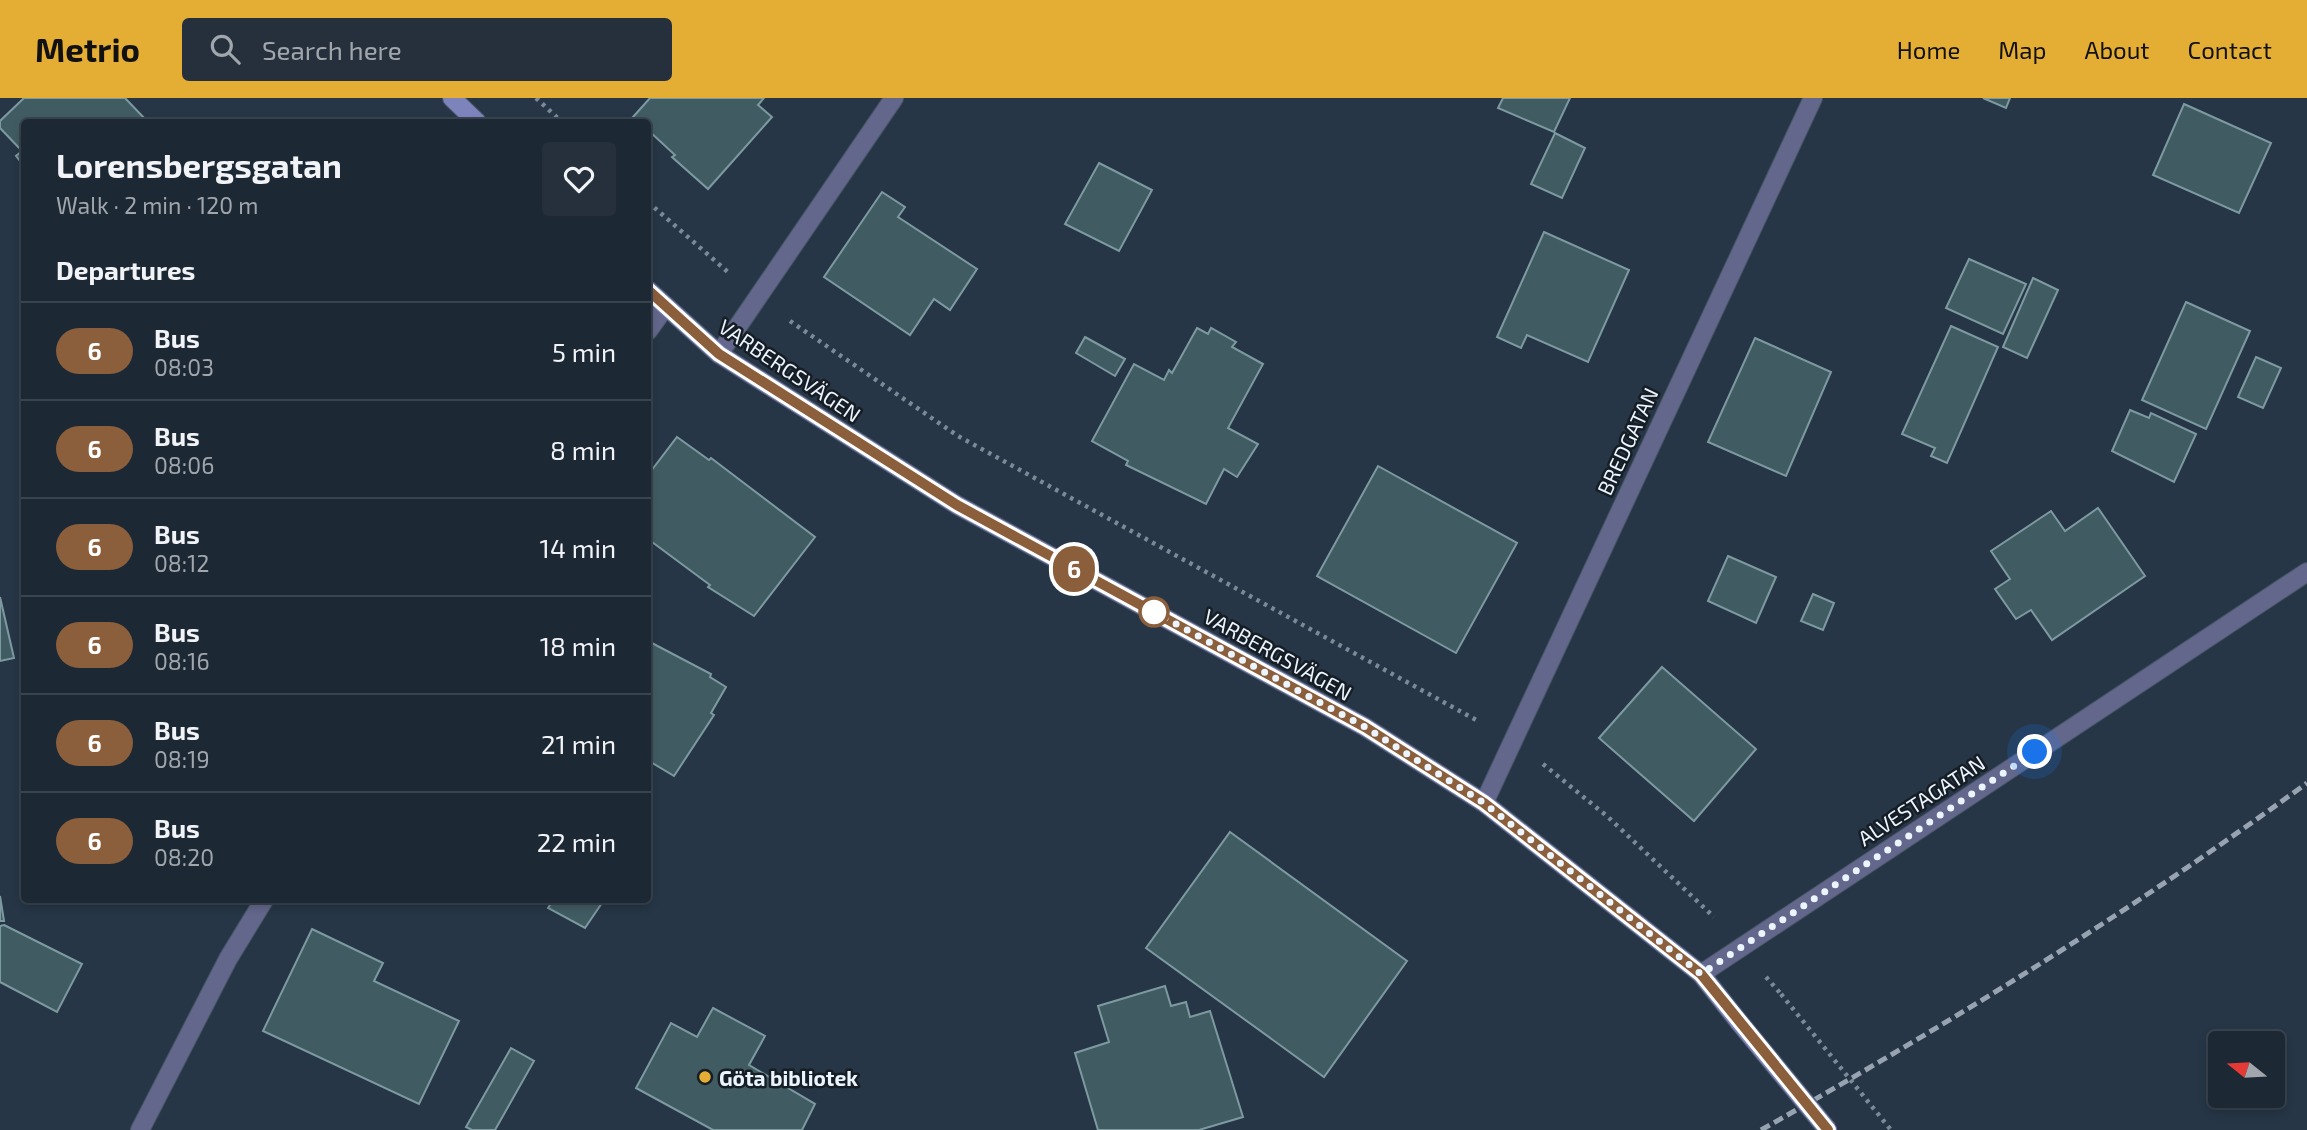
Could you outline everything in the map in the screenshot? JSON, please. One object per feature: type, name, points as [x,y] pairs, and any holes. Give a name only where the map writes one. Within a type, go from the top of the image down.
[{"type":"main road","points":[[452,98],[474,119]]},
{"type":"main road","name":"VARBERGSVÄGEN","points":[[651,293],[719,354],[957,505],[1365,727],[1484,803],[1701,974],[1828,1130]]},
{"type":"street","points":[[719,354],[894,98]]},
{"type":"street","name":"BREDGATAN","points":[[1484,803],[1812,98]]},
{"type":"street","points":[[651,327],[666,306]]},
{"type":"street","name":"ALVESTAGATAN","points":[[1701,974],[2307,572]]},
{"type":"street","points":[[140,1130],[228,959],[262,903]]},
{"type":"path","points":[[536,98],[559,119]]},
{"type":"path","points":[[651,205],[758,298],[958,436],[1514,741],[1618,826],[1707,909],[1781,994],[1891,1130]]},
{"type":"building","points":[[24,98],[125,98],[145,119],[21,119],[21,150],[0,128],[0,121]]},
{"type":"building","points":[[650,98],[764,98],[758,105],[772,117],[708,189],[672,157],[675,155],[651,133],[651,119],[633,117]]},
{"type":"building","points":[[1503,98],[1570,98],[1554,132],[1498,108]]},
{"type":"building","points":[[1983,98],[2010,98],[2006,108]]},
{"type":"building","points":[[2184,104],[2271,143],[2239,213],[2153,175]]},
{"type":"building","points":[[1555,133],[1585,148],[1562,198],[1531,184]]},
{"type":"building","points":[[1099,163],[1152,190],[1119,251],[1065,224]]},
{"type":"building","points":[[882,192],[905,207],[898,217],[977,269],[950,310],[934,299],[910,335],[824,277]]},
{"type":"building","points":[[1544,232],[1629,270],[1588,362],[1527,335],[1521,348],[1497,337]]},
{"type":"building","points":[[1969,259],[2026,284],[2003,334],[1946,308]]},
{"type":"building","points":[[2033,278],[2058,290],[2027,358],[2003,347]]},
{"type":"building","points":[[2186,302],[2250,331],[2206,429],[2142,400]]},
{"type":"building","points":[[1951,326],[1998,347],[1947,463],[1931,456],[1935,448],[1902,434]]},
{"type":"building","points":[[1197,328],[1208,334],[1211,328],[1236,342],[1232,347],[1263,364],[1228,428],[1258,444],[1237,477],[1224,469],[1206,504],[1126,465],[1128,461],[1092,441],[1134,364],[1164,380],[1169,370],[1172,373]]},
{"type":"building","points":[[1085,337],[1125,359],[1115,376],[1076,353]]},
{"type":"building","points":[[1755,338],[1831,372],[1786,476],[1708,442]]},
{"type":"building","points":[[2256,357],[2281,368],[2263,408],[2238,397]]},
{"type":"building","points":[[2130,410],[2149,418],[2151,413],[2196,434],[2174,482],[2112,451]]},
{"type":"building","points":[[677,437],[709,460],[711,458],[815,537],[754,616],[708,587],[710,585],[651,541],[651,471]]},
{"type":"building","points":[[1378,466],[1517,543],[1456,653],[1317,576]]},
{"type":"building","points":[[2098,508],[2145,576],[2052,640],[2031,610],[2016,619],[1995,589],[2010,579],[1991,551],[2051,511],[2065,531]]},
{"type":"building","points":[[1728,556],[1776,577],[1756,623],[1708,601]]},
{"type":"building","points":[[1813,594],[1834,603],[1823,630],[1801,621]]},
{"type":"building","points":[[0,597],[14,658],[0,661]]},
{"type":"building","points":[[651,643],[711,674],[710,677],[726,687],[711,713],[714,715],[674,776],[651,762]]},
{"type":"building","points":[[1662,667],[1756,749],[1694,821],[1599,738]]},
{"type":"building","points":[[1230,832],[1407,961],[1324,1077],[1146,948]]},
{"type":"building","points":[[0,896],[4,921],[0,921]]},
{"type":"building","points":[[546,903],[602,903],[585,928],[548,908],[550,905]]},
{"type":"building","points":[[4,925],[82,964],[57,1012],[0,982],[0,926]]},
{"type":"building","points":[[312,929],[383,963],[374,981],[459,1021],[419,1104],[263,1031]]},
{"type":"building","points":[[1165,986],[1171,1006],[1186,1002],[1190,1017],[1210,1011],[1243,1117],[1199,1130],[1098,1130],[1075,1053],[1109,1042],[1098,1006]]},
{"type":"building","name":"Göta bibliotek","points":[[713,1008],[765,1036],[749,1065],[815,1104],[802,1130],[713,1130],[636,1088],[671,1023],[697,1037]]},
{"type":"building","points":[[511,1048],[534,1061],[495,1130],[472,1130],[466,1127]]},
{"type":"railway","points":[[1761,1130],[1901,1049],[2107,921],[2307,783]]},
{"type":"bus line","name":"6","points":[[651,293],[719,354],[957,505],[1365,727],[1484,803],[1701,974],[1828,1130]]},
{"type":"place","name":"Göta bibliotek","points":[[705,1077]]},
{"type":"route","points":[[1154,612],[1365,727],[1484,803],[1701,974],[2035,752]]}]
